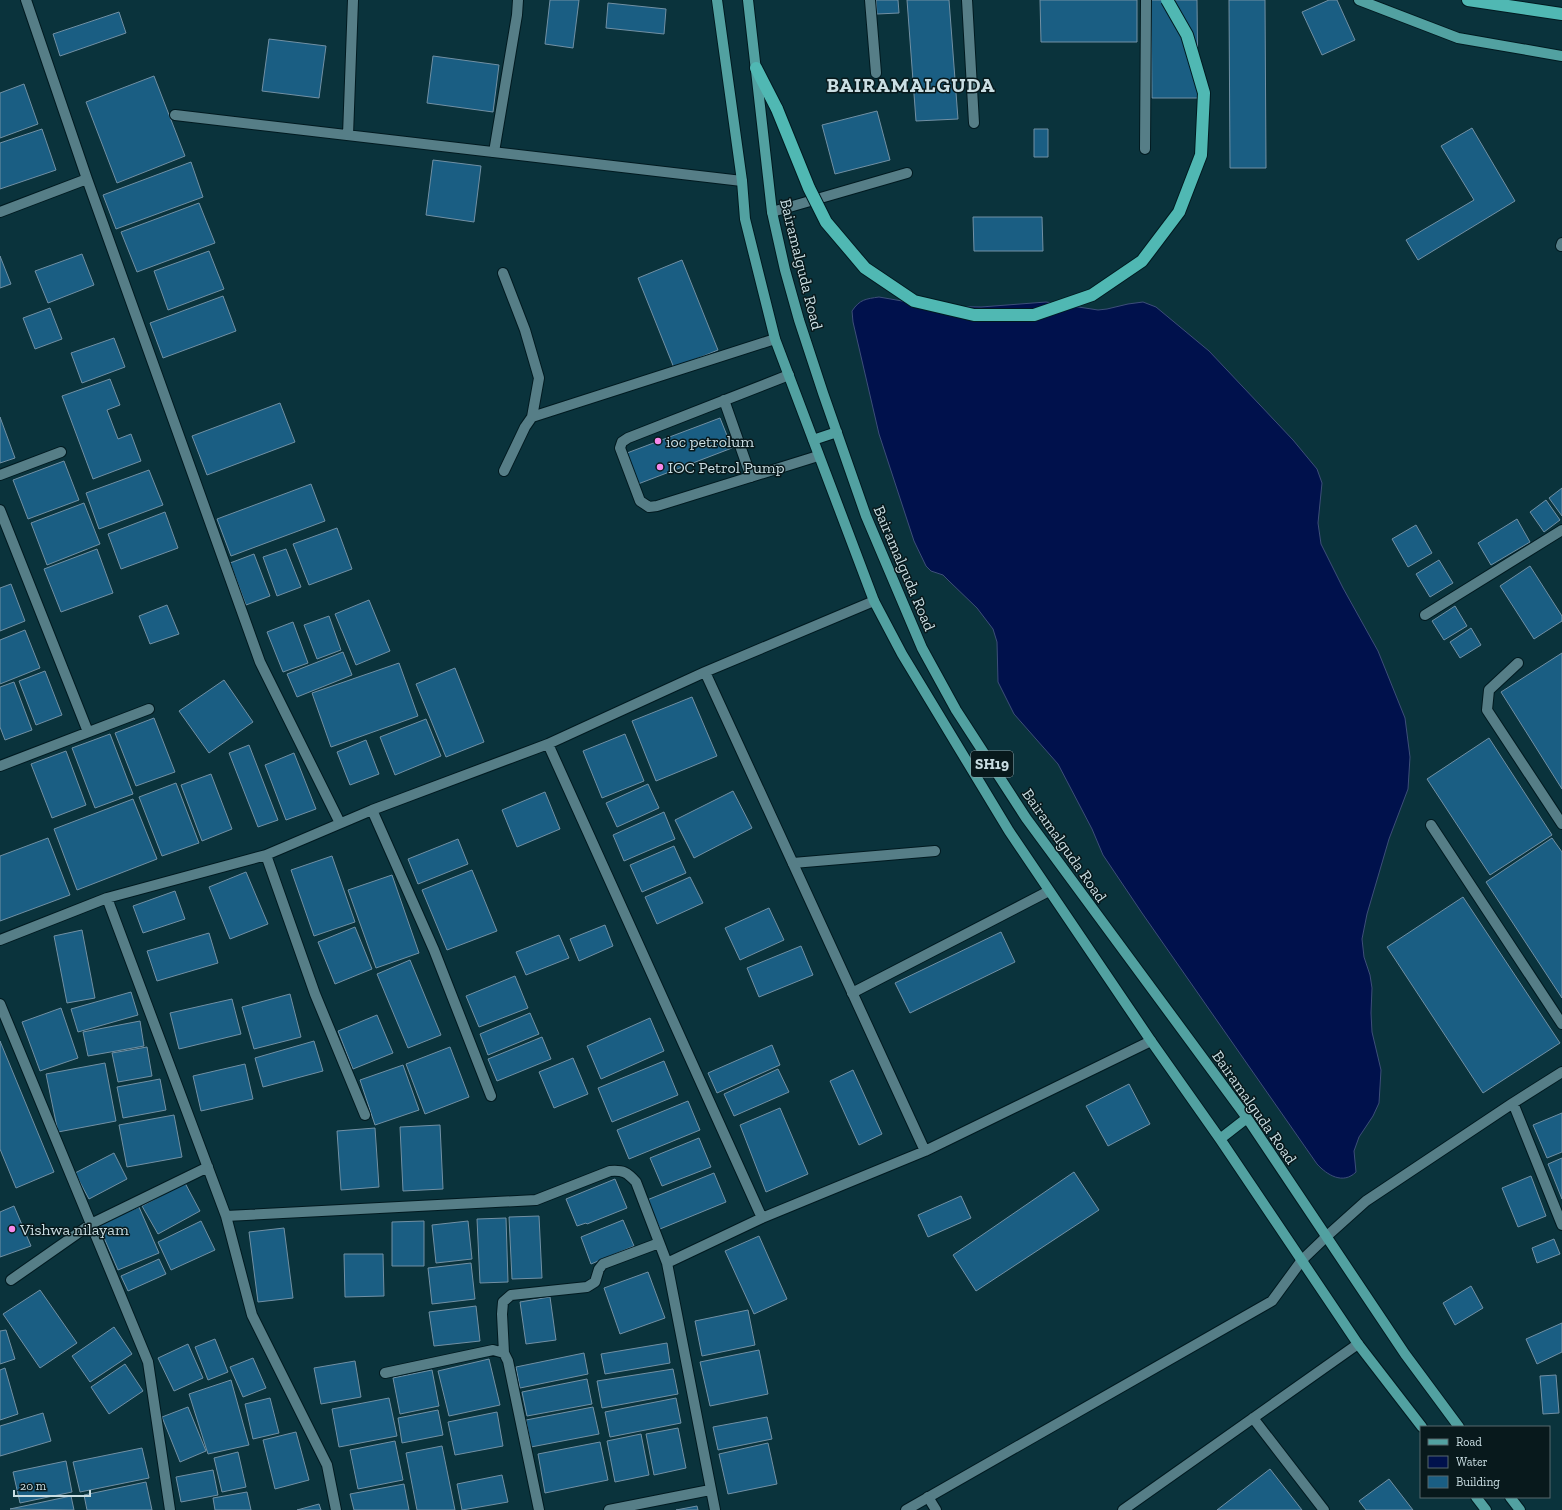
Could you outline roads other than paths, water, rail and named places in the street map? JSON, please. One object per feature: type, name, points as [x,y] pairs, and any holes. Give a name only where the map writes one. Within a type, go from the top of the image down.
[{"type":"highway","points":[[756,68],[777,109],[809,188],[826,222],[865,268],[914,301],[974,315],[1034,315],[1092,295],[1142,261],[1179,212],[1201,155],[1204,93],[1187,35],[1168,0]]},
{"type":"highway","points":[[1468,0],[1562,14]]},
{"type":"main road","name":"SH19","points":[[717,0],[742,181],[745,219],[775,339],[874,601],[902,654],[1009,831],[1151,1041],[1220,1139],[1358,1344],[1421,1426]]},
{"type":"main road","name":"Bairamalguda Road","points":[[748,0],[772,212],[785,270],[799,320],[866,516],[922,648],[956,710],[1026,818],[1247,1118],[1405,1354],[1458,1426]]},
{"type":"main road","points":[[1358,0],[1458,38],[1562,56]]},
{"type":"main road","points":[[813,440],[837,432]]},
{"type":"main road","points":[[1220,1139],[1247,1118]]},
{"type":"main road","points":[[1477,1498],[1486,1510]]},
{"type":"main road","points":[[1511,1498],[1520,1510]]},
{"type":"street","points":[[26,0],[87,179],[260,662],[340,823]]},
{"type":"street","points":[[348,135],[353,0]]},
{"type":"street","points":[[494,152],[517,15],[518,0]]},
{"type":"street","points":[[870,0],[876,74]]},
{"type":"street","points":[[967,0],[974,123]]},
{"type":"street","points":[[1145,149],[1146,0]]},
{"type":"street","points":[[175,115],[742,181]]},
{"type":"street","points":[[772,212],[907,173]]},
{"type":"street","points":[[0,212],[87,179]]},
{"type":"street","points":[[503,273],[525,330],[539,378],[532,417],[504,471]]},
{"type":"street","points":[[532,417],[775,339]]},
{"type":"street","points":[[789,375],[628,438],[622,442],[620,448],[640,501],[649,507],[657,506],[818,456]]},
{"type":"street","points":[[724,400],[751,477]]},
{"type":"street","points":[[0,475],[61,452]]},
{"type":"street","points":[[0,510],[88,732]]},
{"type":"street","points":[[1425,615],[1562,530]]},
{"type":"street","points":[[0,940],[107,898],[266,855],[372,810],[548,744],[705,672],[874,601]]},
{"type":"street","points":[[1518,663],[1488,690],[1487,710],[1562,824]]},
{"type":"street","points":[[705,672],[925,1151]]},
{"type":"street","points":[[0,766],[149,709]]},
{"type":"street","points":[[548,744],[762,1218]]},
{"type":"street","points":[[372,810],[434,950],[491,1096]]},
{"type":"street","points":[[1431,824],[1562,1024]]},
{"type":"street","points":[[793,863],[935,851]]},
{"type":"street","points":[[266,855],[315,994],[365,1115]]},
{"type":"street","points":[[852,993],[1050,891]]},
{"type":"street","points":[[107,898],[226,1216],[252,1315],[327,1465],[336,1510]]},
{"type":"street","points":[[0,1004],[148,1362],[170,1510]]},
{"type":"street","points":[[667,1263],[762,1218],[925,1151],[1151,1041]]},
{"type":"street","points":[[906,1510],[1272,1301],[1302,1260],[1366,1201],[1562,1072]]},
{"type":"street","points":[[1513,1103],[1562,1225]]},
{"type":"street","points":[[11,1280],[91,1224],[208,1167]]},
{"type":"street","points":[[226,1216],[536,1200],[610,1171],[620,1171],[630,1175],[636,1182],[667,1263],[715,1510]]},
{"type":"street","points":[[539,1510],[508,1361],[504,1353],[502,1314],[503,1302],[511,1295],[587,1287],[595,1282],[598,1269],[603,1264],[659,1243]]},
{"type":"street","points":[[1123,1510],[1358,1344]]},
{"type":"street","points":[[385,1373],[493,1350],[504,1353]]},
{"type":"street","points":[[1253,1418],[1324,1510]]},
{"type":"street","points":[[609,1510],[710,1490]]},
{"type":"street","points":[[928,1497],[936,1510]]},
{"type":"water","points":[[879,297],[931,306],[981,307],[1046,302],[1098,310],[1143,302],[1156,307],[1209,351],[1293,440],[1317,469],[1322,483],[1318,523],[1321,544],[1343,588],[1378,651],[1405,718],[1410,757],[1408,789],[1389,839],[1367,914],[1362,939],[1364,957],[1370,975],[1372,988],[1372,1032],[1381,1070],[1379,1103],[1373,1116],[1359,1137],[1354,1151],[1356,1172],[1351,1176],[1346,1178],[1335,1177],[1325,1172],[1317,1164],[1142,913],[1103,855],[1092,829],[1058,764],[1014,714],[998,682],[997,642],[993,629],[977,608],[943,575],[931,571],[926,566],[914,541],[879,434],[853,322],[852,311],[858,304],[867,299]]},
{"type":"place","name":"ioc petrolum","points":[[658,441]]},
{"type":"place","name":"IOC Petrol Pump","points":[[660,467]]},
{"type":"place","name":"Vishwa nilayam","points":[[12,1229]]},
{"type":"district","name":"BAIRAMALGUDA","points":[[911,85]]}]
